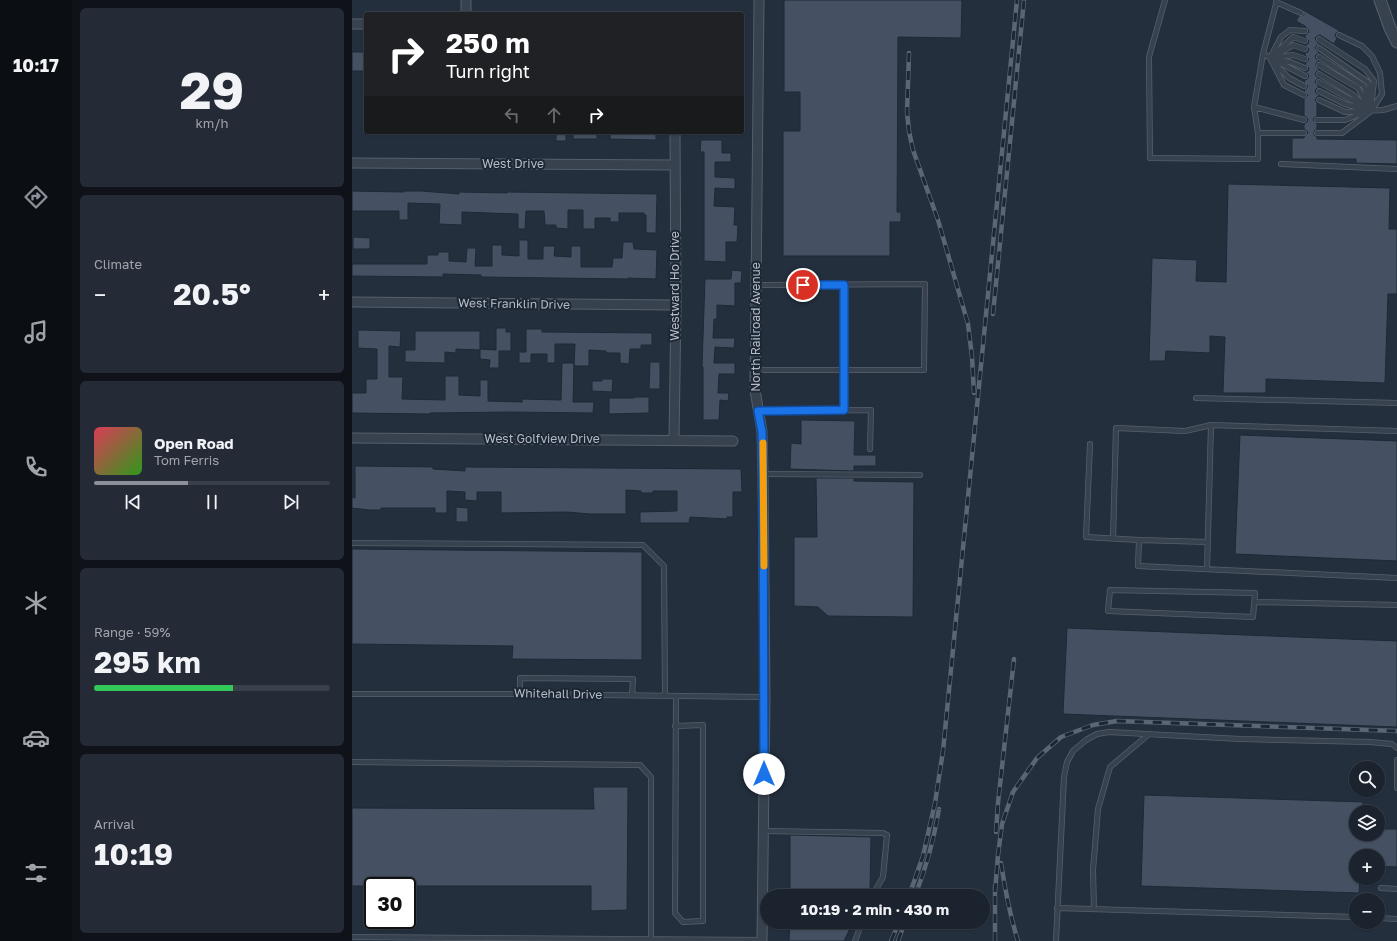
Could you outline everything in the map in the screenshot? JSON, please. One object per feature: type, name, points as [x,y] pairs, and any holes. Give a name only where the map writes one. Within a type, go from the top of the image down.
[{"type":"street","points":[[466,0],[466,12]]},
{"type":"street","name":"North Railroad Avenue","points":[[759,0],[755,390],[762,432],[763,474],[765,697],[762,940]]},
{"type":"street","points":[[1380,0],[1393,28],[1397,42]]},
{"type":"street","points":[[352,24],[364,24]]},
{"type":"street","name":"Westward Ho Drive","points":[[674,134],[676,305],[674,440]]},
{"type":"street","name":"West Drive","points":[[352,163],[675,165]]},
{"type":"street","name":"West Franklin Drive","points":[[352,302],[676,305]]},
{"type":"street","name":"West Golfview Drive","points":[[352,438],[732,441]]},
{"type":"lane","points":[[1165,0],[1149,57],[1150,158],[1258,159],[1258,132],[1254,108],[1263,54],[1277,1],[1301,13]]},
{"type":"lane","points":[[1270,58],[1281,37],[1290,30],[1305,31]]},
{"type":"lane","points":[[1317,133],[1342,133],[1371,111],[1382,94],[1380,73],[1372,56],[1362,46],[1339,35]]},
{"type":"lane","points":[[1270,58],[1293,37],[1305,41]]},
{"type":"lane","points":[[1319,39],[1365,69],[1374,81],[1371,111]]},
{"type":"lane","points":[[1270,58],[1293,45],[1305,49]]},
{"type":"lane","points":[[1319,48],[1369,83],[1371,111]]},
{"type":"lane","points":[[1263,54],[1305,76]]},
{"type":"lane","points":[[1270,58],[1292,55],[1305,58]]},
{"type":"lane","points":[[1319,57],[1364,86],[1371,111]]},
{"type":"lane","points":[[1270,58],[1290,62],[1305,68]]},
{"type":"lane","points":[[1270,58],[1289,78],[1304,86]]},
{"type":"lane","points":[[1270,58],[1284,85],[1304,95]]},
{"type":"lane","points":[[1319,65],[1358,88],[1371,111]]},
{"type":"lane","points":[[1319,74],[1352,94],[1371,111]]},
{"type":"lane","points":[[1319,82],[1371,111]]},
{"type":"lane","points":[[1319,91],[1345,104],[1371,111]]},
{"type":"lane","points":[[1319,100],[1345,112],[1383,110],[1397,106]]},
{"type":"lane","points":[[1254,108],[1304,120]]},
{"type":"lane","points":[[1317,120],[1345,120],[1371,111]]},
{"type":"lane","points":[[1258,132],[1304,133]]},
{"type":"lane","points":[[1281,164],[1397,169]]},
{"type":"lane","points":[[755,370],[924,370],[925,284],[756,285]]},
{"type":"lane","points":[[844,285],[844,410]]},
{"type":"lane","points":[[1196,398],[1397,404]]},
{"type":"lane","points":[[758,411],[871,410],[870,449]]},
{"type":"lane","points":[[1113,539],[1116,428],[1185,431],[1211,425],[1397,432]]},
{"type":"lane","points":[[1207,569],[1211,425]]},
{"type":"lane","points":[[1090,444],[1086,537],[1208,542]]},
{"type":"lane","points":[[763,474],[920,475]]},
{"type":"lane","points":[[1139,540],[1138,566],[1397,578]]},
{"type":"lane","points":[[352,543],[643,545],[664,566],[665,696]]},
{"type":"lane","points":[[1110,590],[1255,594],[1255,602],[1253,617],[1108,611],[1110,590]]},
{"type":"lane","points":[[1255,602],[1397,605]]},
{"type":"lane","points":[[520,694],[520,678],[633,678],[632,696]]},
{"type":"lane","name":"Whitehall Drive","points":[[352,694],[520,694],[765,697]]},
{"type":"lane","points":[[676,696],[675,913],[683,922],[703,921],[703,725],[676,726]]},
{"type":"lane","points":[[1056,941],[1064,777],[1067,762],[1073,751],[1086,740],[1097,734],[1109,732],[1240,739],[1370,742],[1392,744],[1397,748]]},
{"type":"lane","points":[[1094,910],[1093,870],[1098,809],[1110,767],[1149,734]]},
{"type":"lane","points":[[1397,760],[1397,788]]},
{"type":"lane","points":[[352,762],[640,765],[651,777],[651,939]]},
{"type":"lane","points":[[764,831],[883,833],[887,835],[883,877],[876,889]]},
{"type":"lane","points":[[1382,888],[1397,889]]},
{"type":"lane","points":[[1057,908],[1349,917]]},
{"type":"lane","points":[[1385,918],[1397,919]]},
{"type":"lane","points":[[855,941],[859,929]]},
{"type":"lane","points":[[352,937],[762,940]]},
{"type":"building","points":[[784,0],[962,0],[961,38],[898,37],[897,212],[901,212],[901,222],[890,222],[890,256],[783,256],[783,131],[800,131],[800,92],[784,92]]},
{"type":"building","points":[[1303,10],[1340,31],[1336,33],[1335,36],[1337,38],[1334,44],[1320,35],[1315,38],[1321,45],[1317,45],[1315,48],[1320,54],[1315,56],[1319,61],[1316,63],[1316,66],[1320,71],[1317,71],[1315,74],[1319,78],[1315,82],[1319,87],[1315,92],[1320,96],[1315,100],[1317,103],[1317,116],[1313,120],[1317,124],[1317,129],[1314,131],[1314,135],[1317,139],[1397,140],[1397,164],[1356,163],[1356,159],[1292,159],[1292,138],[1304,138],[1308,133],[1304,129],[1304,124],[1308,119],[1304,116],[1304,99],[1308,95],[1304,91],[1308,86],[1304,82],[1309,76],[1305,72],[1308,71],[1309,68],[1305,64],[1309,59],[1305,53],[1308,52],[1309,49],[1305,45],[1308,44],[1309,41],[1305,35],[1309,31],[1305,26],[1296,21],[1299,16],[1304,15]]},
{"type":"building","points":[[352,52],[364,52],[364,71],[352,71]]},
{"type":"building","points":[[556,134],[566,134],[566,141],[556,141]]},
{"type":"building","points":[[573,134],[597,134],[597,139],[573,139]]},
{"type":"building","points":[[610,134],[656,134],[656,140],[610,139]]},
{"type":"building","points":[[701,140],[722,140],[722,153],[731,153],[731,162],[715,162],[715,177],[735,178],[735,189],[715,188],[714,206],[735,207],[734,225],[738,225],[737,242],[726,242],[726,262],[704,261],[704,152],[700,152]]},
{"type":"building","points":[[1228,184],[1390,188],[1389,229],[1397,229],[1397,294],[1388,294],[1385,383],[1266,379],[1266,393],[1223,393],[1225,337],[1210,336],[1210,353],[1166,351],[1165,361],[1149,361],[1152,258],[1197,260],[1196,281],[1226,282]]},
{"type":"building","points":[[352,191],[421,191],[459,194],[459,192],[507,192],[657,194],[656,233],[646,233],[646,215],[644,215],[644,213],[619,213],[619,222],[610,222],[610,218],[595,218],[595,229],[583,229],[583,210],[568,210],[568,229],[556,228],[556,225],[545,225],[544,211],[526,211],[525,229],[518,229],[518,214],[462,212],[462,225],[439,224],[440,204],[408,203],[408,220],[399,220],[399,211],[352,211]]},
{"type":"building","points":[[353,237],[370,238],[370,249],[353,249]]},
{"type":"building","points":[[519,240],[528,240],[528,259],[543,259],[543,246],[555,246],[554,256],[571,257],[571,246],[581,246],[581,267],[612,267],[613,258],[622,258],[623,242],[633,242],[634,249],[657,250],[656,279],[481,277],[481,275],[443,274],[443,277],[352,276],[352,264],[427,264],[427,255],[438,255],[438,252],[449,252],[449,261],[466,262],[467,248],[476,248],[475,266],[492,266],[492,245],[502,245],[502,255],[519,256]]},
{"type":"building","points":[[732,270],[742,271],[741,283],[735,283],[735,306],[717,305],[717,319],[714,319],[713,338],[735,338],[734,348],[715,347],[714,363],[735,363],[735,374],[719,374],[718,393],[729,393],[728,401],[720,400],[719,420],[703,420],[702,367],[705,279],[731,279]]},
{"type":"building","points":[[496,328],[506,328],[506,332],[511,332],[511,351],[499,351],[499,368],[489,368],[490,360],[480,359],[480,349],[496,350]]},
{"type":"building","points":[[526,329],[542,329],[542,332],[652,333],[652,345],[641,345],[641,349],[630,349],[629,364],[620,363],[620,353],[606,353],[606,351],[589,350],[589,366],[574,366],[575,344],[555,344],[555,363],[547,363],[547,354],[531,354],[531,363],[519,363],[519,352],[526,352]]},
{"type":"building","points":[[358,330],[401,331],[400,347],[389,346],[389,377],[403,377],[402,399],[445,400],[445,376],[459,376],[459,395],[480,396],[480,380],[488,380],[488,401],[522,402],[522,399],[561,400],[562,363],[574,363],[573,402],[594,402],[593,413],[352,413],[352,393],[366,393],[366,379],[377,379],[377,349],[358,348]]},
{"type":"building","points":[[415,331],[480,331],[480,350],[456,349],[456,353],[445,352],[445,363],[405,362],[405,350],[415,350]]},
{"type":"building","points":[[650,362],[660,362],[660,389],[649,389]]},
{"type":"building","points":[[602,379],[613,379],[612,392],[592,391],[592,381],[602,381]]},
{"type":"building","points":[[649,397],[649,413],[609,414],[609,398]]},
{"type":"building","points":[[801,420],[855,421],[854,455],[876,455],[876,466],[854,466],[854,471],[790,469],[791,443],[801,444]]},
{"type":"building","points":[[1240,435],[1397,441],[1397,561],[1235,554]]},
{"type":"building","points":[[355,466],[433,467],[433,469],[465,471],[465,467],[741,469],[742,492],[733,492],[733,517],[727,517],[727,519],[690,517],[689,523],[640,523],[640,512],[677,511],[677,491],[653,491],[653,493],[641,493],[641,491],[626,490],[626,514],[590,514],[567,512],[501,513],[501,492],[477,492],[477,501],[465,500],[465,492],[447,491],[447,513],[435,513],[435,508],[381,508],[381,510],[369,510],[352,508],[352,497],[355,498]]},
{"type":"building","points":[[816,478],[854,478],[854,481],[914,482],[913,617],[828,616],[818,607],[794,606],[794,537],[817,537]]},
{"type":"building","points":[[456,507],[468,508],[468,522],[456,522]]},
{"type":"building","points":[[352,549],[642,552],[642,660],[512,659],[513,646],[352,644]]},
{"type":"building","points":[[1067,628],[1397,641],[1397,727],[1063,714]]},
{"type":"building","points":[[593,787],[628,787],[627,910],[591,911],[591,886],[416,886],[416,877],[364,877],[364,886],[352,886],[352,808],[594,809]]},
{"type":"building","points":[[1144,795],[1363,802],[1363,805],[1349,805],[1349,841],[1385,841],[1385,829],[1397,829],[1397,867],[1385,866],[1385,849],[1349,849],[1349,885],[1360,885],[1359,893],[1141,886]]},
{"type":"building","points":[[790,835],[871,837],[870,889],[790,889]]},
{"type":"building","points":[[790,929],[850,929],[844,941],[789,941]]},
{"type":"railway","points":[[911,889],[923,856],[935,803],[943,751],[1017,0]]},
{"type":"railway","points":[[993,314],[1024,0]]},
{"type":"railway","points":[[909,53],[907,112],[909,131],[913,150],[938,220],[968,324],[974,393]]},
{"type":"railway","points":[[996,832],[1014,659]]},
{"type":"railway","points":[[995,892],[1002,824],[1013,792],[1037,758],[1061,737],[1093,725],[1117,721],[1397,731]]},
{"type":"railway","points":[[918,889],[935,831],[939,809]]},
{"type":"railway","points":[[1001,863],[1008,902],[1018,941]]},
{"type":"railway","points":[[995,886],[995,941]]},
{"type":"railway","points":[[891,941],[896,929]]},
{"type":"railway","points":[[898,941],[902,929]]},
{"type":"slow traffic","points":[[763,443],[764,566]]},
{"type":"route","points":[[764,774],[765,697],[763,474],[762,432],[758,411],[844,410],[844,285],[803,285]]}]
